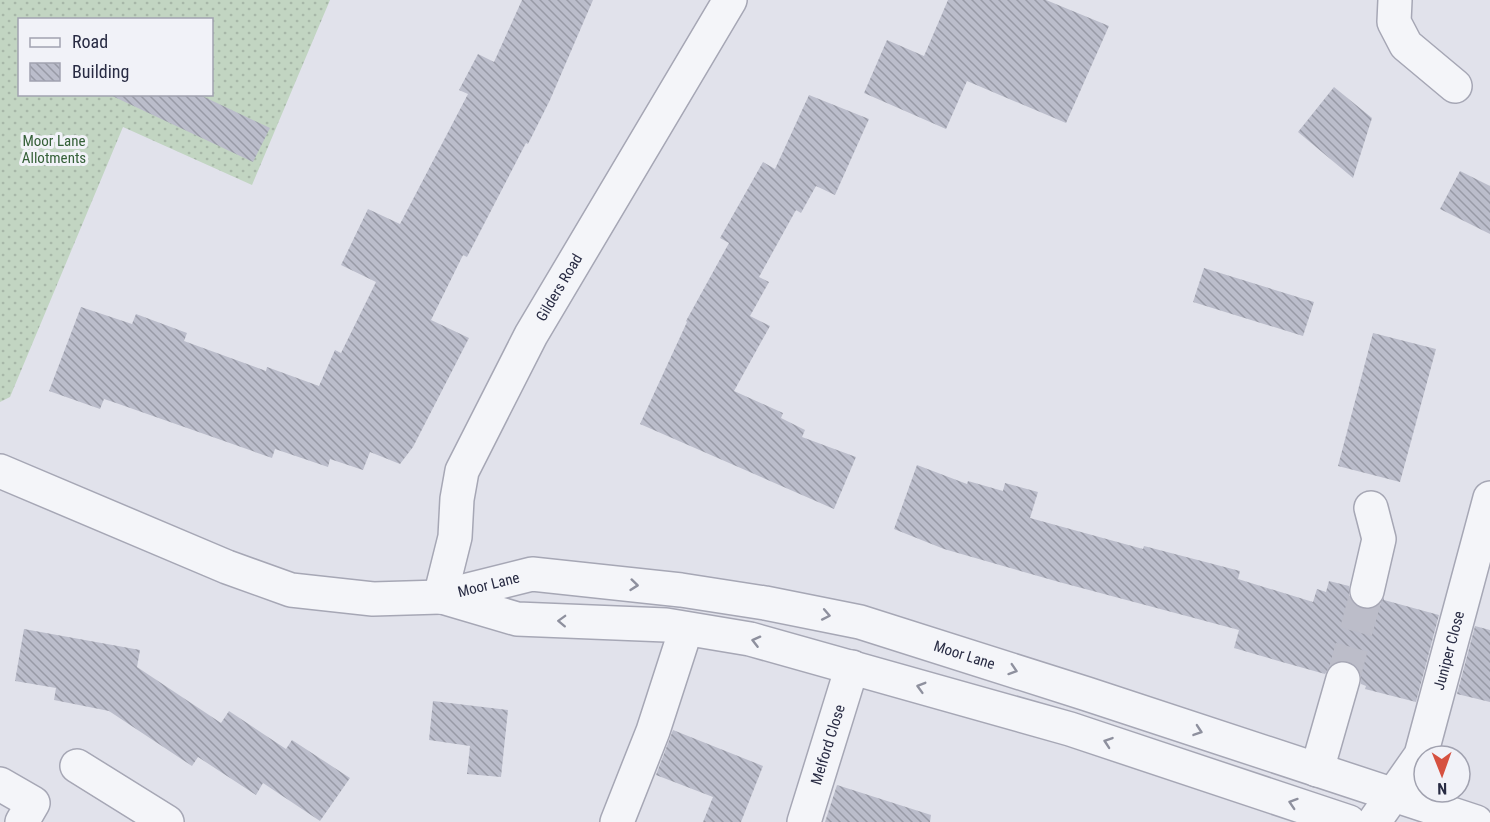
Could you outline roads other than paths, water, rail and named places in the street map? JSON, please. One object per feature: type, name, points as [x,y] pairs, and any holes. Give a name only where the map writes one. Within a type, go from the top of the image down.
[{"type":"street","name":"Gilders Road","points":[[440,597],[456,537],[457,499],[462,471],[531,335],[730,0]]},
{"type":"street","points":[[1395,0],[1394,22],[1406,45],[1455,86]]},
{"type":"street","name":"Moor Lane","points":[[0,471],[227,567],[291,590],[374,599],[440,597],[532,574],[681,590],[765,603],[860,622],[1476,822]]},
{"type":"street","name":"Juniper Close","points":[[1374,822],[1421,755],[1490,498]]},
{"type":"street","points":[[1367,591],[1379,539],[1371,508]]},
{"type":"street","name":"Moor Lane","points":[[440,597],[518,619],[666,625],[750,639],[1070,729],[1349,822]]},
{"type":"street","points":[[617,822],[653,731],[687,629]]},
{"type":"street","name":"Melford Close","points":[[804,822],[852,668]]},
{"type":"street","points":[[1317,770],[1343,679]]},
{"type":"street","points":[[77,766],[167,822]]},
{"type":"street","points":[[0,784],[33,803],[22,822]]},
{"type":"tunnel","points":[[1343,679],[1367,591]]},
{"type":"park label","name":"Moor Lane Allotments","points":[[54,150]]}]
